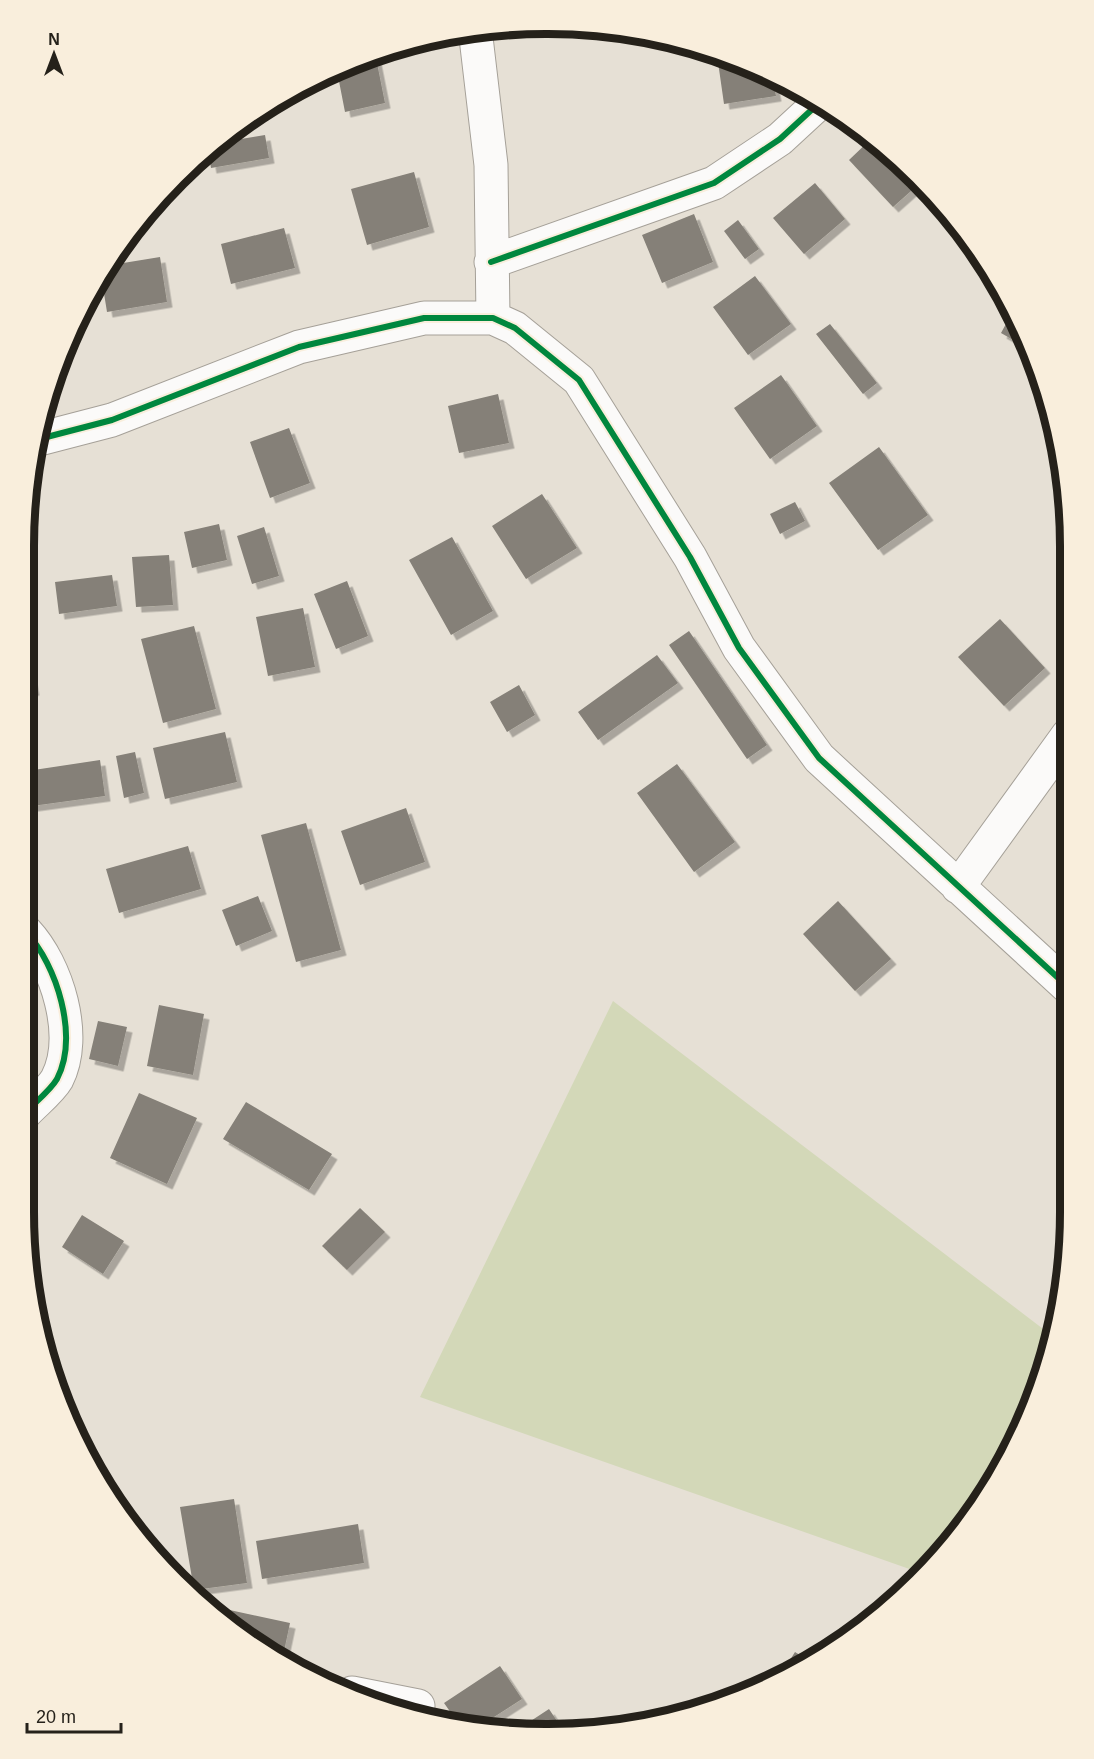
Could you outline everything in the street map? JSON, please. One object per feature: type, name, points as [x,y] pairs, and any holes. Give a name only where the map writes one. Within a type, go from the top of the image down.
[{"type":"street","points":[[477,39],[491,165],[493,318]]},
{"type":"street","points":[[491,262],[714,183],[780,139],[813,109]]},
{"type":"street","points":[[46,437],[112,420],[299,347],[424,318],[493,318],[514,328],[579,380],[690,557],[740,648],[819,758],[1060,980]]},
{"type":"street","points":[[958,887],[1060,746]]},
{"type":"street","points":[[34,940],[57,980],[66,1042],[56,1080],[34,1103]]},
{"type":"street","points":[[399,1702],[418,1706]]},
{"type":"green space","points":[[613,1001],[1045,1331],[1020,1408],[991,1468],[954,1524],[913,1570],[420,1397]]},
{"type":"building","points":[[377,64],[385,103],[345,112],[339,79]]},
{"type":"building","points":[[718,64],[774,87],[776,96],[724,104]]},
{"type":"building","points":[[265,135],[269,158],[211,168],[210,161],[235,140]]},
{"type":"building","points":[[865,145],[913,189],[893,207],[849,160]]},
{"type":"building","points":[[414,172],[429,227],[367,245],[351,189]]},
{"type":"building","points":[[815,183],[845,219],[804,254],[773,218]]},
{"type":"building","points":[[694,214],[713,262],[662,283],[642,235]]},
{"type":"building","points":[[738,220],[759,249],[745,259],[724,231]]},
{"type":"building","points":[[284,228],[295,268],[231,284],[221,244]]},
{"type":"building","points":[[160,257],[167,302],[107,312],[103,290],[120,264]]},
{"type":"building","points":[[755,276],[791,324],[748,355],[713,307]]},
{"type":"building","points":[[1007,321],[1016,342],[1001,333]]},
{"type":"building","points":[[830,324],[877,383],[863,394],[816,334]]},
{"type":"building","points":[[781,375],[817,426],[770,459],[734,408]]},
{"type":"building","points":[[498,394],[509,443],[459,453],[448,406]]},
{"type":"building","points":[[289,428],[310,483],[270,498],[250,442]]},
{"type":"building","points":[[879,447],[928,515],[878,550],[829,483]]},
{"type":"building","points":[[542,494],[577,548],[526,579],[492,526]]},
{"type":"building","points":[[795,502],[805,521],[780,534],[770,514]]},
{"type":"building","points":[[219,524],[227,560],[192,568],[184,532]]},
{"type":"building","points":[[264,527],[279,576],[252,584],[237,536]]},
{"type":"building","points":[[452,537],[493,611],[451,635],[409,560]]},
{"type":"building","points":[[169,555],[173,605],[136,607],[132,557]]},
{"type":"building","points":[[112,575],[117,606],[59,614],[55,582]]},
{"type":"building","points":[[347,581],[368,636],[336,649],[314,594]]},
{"type":"building","points":[[303,608],[315,667],[268,676],[256,617]]},
{"type":"building","points":[[1000,619],[1045,668],[1004,706],[958,657]]},
{"type":"building","points":[[194,626],[216,709],[163,723],[141,639]]},
{"type":"building","points":[[689,631],[767,745],[747,759],[669,645]]},
{"type":"building","points":[[657,655],[678,683],[598,740],[578,712]]},
{"type":"building","points":[[519,685],[535,715],[507,732],[490,702]]},
{"type":"building","points":[[225,732],[237,782],[165,799],[153,748]]},
{"type":"building","points":[[135,752],[144,793],[124,798],[116,756]]},
{"type":"building","points":[[100,760],[105,796],[34,806],[34,770]]},
{"type":"building","points":[[677,764],[735,842],[694,872],[637,793]]},
{"type":"building","points":[[406,808],[425,862],[360,885],[341,831]]},
{"type":"building","points":[[306,823],[341,950],[296,962],[261,835]]},
{"type":"building","points":[[188,846],[201,889],[119,913],[106,869]]},
{"type":"building","points":[[258,896],[272,931],[236,946],[222,910]]},
{"type":"building","points":[[838,901],[891,959],[855,991],[803,934]]},
{"type":"building","points":[[159,1005],[204,1014],[193,1075],[147,1066]]},
{"type":"building","points":[[98,1021],[127,1027],[118,1066],[89,1059]]},
{"type":"building","points":[[139,1093],[197,1118],[167,1184],[110,1158]]},
{"type":"building","points":[[246,1102],[332,1154],[309,1190],[223,1139]]},
{"type":"building","points":[[360,1208],[385,1232],[347,1270],[322,1246]]},
{"type":"building","points":[[82,1215],[124,1241],[103,1274],[62,1247]]},
{"type":"building","points":[[234,1499],[247,1583],[201,1589],[193,1581],[180,1507]]},
{"type":"building","points":[[358,1524],[364,1563],[262,1579],[256,1541]]},
{"type":"building","points":[[225,1610],[290,1623],[284,1652],[262,1638]]},
{"type":"building","points":[[795,1652],[802,1656],[787,1665]]},
{"type":"building","points":[[500,1666],[522,1699],[488,1721],[453,1716],[444,1703]]},
{"type":"building","points":[[549,1709],[559,1724],[547,1724],[527,1723]]},
{"type":"cycle path","points":[[491,262],[714,183],[780,139],[813,109]]},
{"type":"cycle path","points":[[46,437],[112,420],[299,347],[424,318],[493,318],[515,328],[579,380],[690,557],[739,648],[819,758],[1060,980]]},
{"type":"cycle path","points":[[34,942],[55,982],[65,1022],[66,1043],[57,1079],[34,1104]]}]
